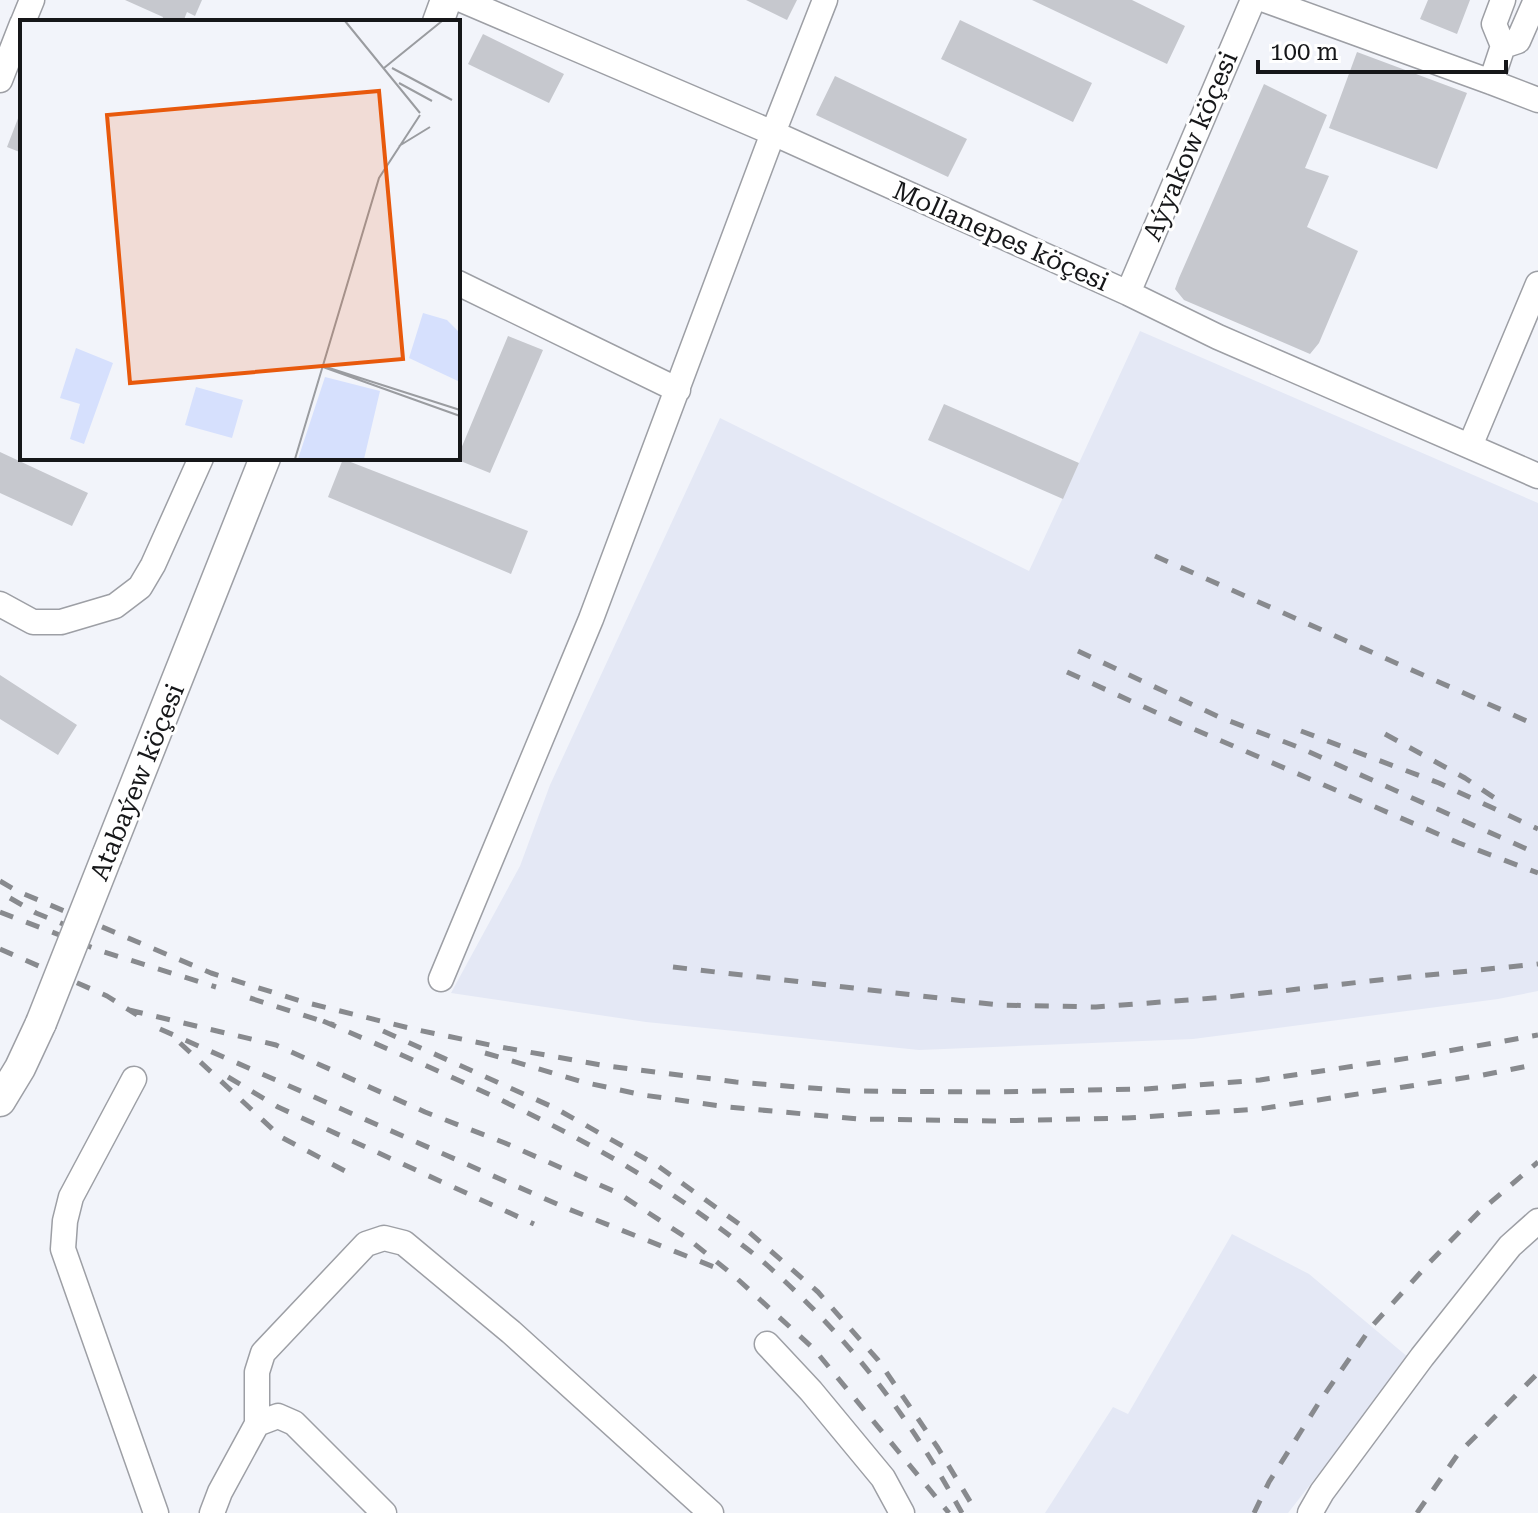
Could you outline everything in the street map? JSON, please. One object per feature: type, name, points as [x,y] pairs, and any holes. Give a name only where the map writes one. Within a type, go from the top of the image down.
[{"type":"main road","points":[[439,20],[446,0]]},
{"type":"main road","name":"Atabaýew köçesi","points":[[0,1101],[41,1023],[264,460]]},
{"type":"street","points":[[21,20],[32,0]]},
{"type":"street","name":"Mollanepes köçesi","points":[[462,0],[773,133],[1128,293],[1218,337],[1538,476]]},
{"type":"street","points":[[441,979],[591,619],[825,0]]},
{"type":"street","name":"Aýyakow köçesi","points":[[1128,293],[1253,0]]},
{"type":"street","points":[[1265,0],[1538,100]]},
{"type":"street","points":[[1491,82],[1503,46],[1494,24],[1503,0]]},
{"type":"street","points":[[1503,46],[1518,41],[1536,0]]},
{"type":"street","points":[[0,80],[15,31]]},
{"type":"street","points":[[460,284],[678,390]]},
{"type":"street","points":[[1470,446],[1538,284]]},
{"type":"street","points":[[0,604],[33,622],[61,622],[115,606],[140,587],[153,565],[200,460]]},
{"type":"street","points":[[134,1079],[71,1197],[63,1249],[156,1513]]},
{"type":"street","points":[[1310,1513],[1322,1492],[1432,1345],[1510,1246],[1538,1221]]},
{"type":"street","points":[[199,1513],[216,1503],[257,1424],[257,1372],[263,1353],[366,1244],[384,1238],[404,1243],[487,1312],[711,1513]]},
{"type":"street","points":[[767,1344],[811,1391],[883,1478],[902,1513]]},
{"type":"street","points":[[257,1424],[278,1416],[294,1423],[384,1513]]},
{"type":"shaded area","points":[[1140,331],[1538,503],[1538,991],[1498,999],[1193,1039],[919,1050],[646,1022],[451,993],[520,866],[550,785],[720,418],[1029,571]]},
{"type":"shaded area","points":[[1232,1234],[1309,1274],[1409,1358],[1288,1513],[1045,1513],[1113,1407],[1128,1414]]},
{"type":"building","points":[[125,0],[202,0],[195,16],[187,12],[184,20],[162,20],[163,17]]},
{"type":"building","points":[[746,0],[797,0],[787,20]]},
{"type":"building","points":[[1032,0],[1132,0],[1185,26],[1167,64]]},
{"type":"building","points":[[1428,0],[1470,0],[1457,34],[1420,19]]},
{"type":"building","points":[[960,20],[1092,83],[1073,122],[941,59]]},
{"type":"building","points":[[483,34],[564,74],[549,103],[468,64]]},
{"type":"building","points":[[1357,52],[1467,93],[1437,169],[1329,128]]},
{"type":"building","points":[[835,76],[967,139],[948,177],[816,115]]},
{"type":"building","points":[[1264,84],[1327,115],[1305,168],[1329,176],[1307,227],[1358,251],[1319,343],[1310,354],[1184,300],[1175,289]]},
{"type":"building","points":[[20,113],[20,152],[7,147]]},
{"type":"building","points":[[508,336],[543,350],[490,473],[458,460]]},
{"type":"building","points":[[944,404],[1079,463],[1063,499],[928,440]]},
{"type":"building","points":[[0,452],[88,493],[72,526],[0,493]]},
{"type":"building","points":[[343,460],[346,460],[528,531],[511,574],[328,497]]},
{"type":"building","points":[[0,675],[77,725],[58,755],[0,719]]},
{"type":"railway","points":[[1155,556],[1538,726]]},
{"type":"railway","points":[[1078,651],[1219,717],[1298,747],[1538,854]]},
{"type":"railway","points":[[1067,672],[1459,843],[1538,873]]},
{"type":"railway","points":[[1301,731],[1439,783],[1538,829]]},
{"type":"railway","points":[[1385,734],[1465,778],[1502,803]]},
{"type":"railway","points":[[0,881],[211,973],[304,1002],[495,1046],[607,1066],[736,1082],[849,1091],[1146,1089],[1260,1080],[1538,1035]]},
{"type":"railway","points":[[10,898],[36,913],[78,930]]},
{"type":"railway","points":[[0,912],[101,951],[216,987]]},
{"type":"railway","points":[[0,949],[107,996],[137,1015]]},
{"type":"railway","points":[[673,967],[999,1005],[1096,1007],[1227,997],[1538,964]]},
{"type":"railway","points":[[250,998],[334,1025]]},
{"type":"railway","points":[[129,1010],[276,1045],[618,1193],[687,1238],[732,1274],[814,1349],[949,1513]]},
{"type":"railway","points":[[323,1021],[531,1114],[631,1169],[679,1199],[747,1249],[812,1308],[853,1352],[925,1450],[962,1513]]},
{"type":"railway","points":[[160,1029],[566,1208],[714,1267]]},
{"type":"railway","points":[[383,1031],[555,1108],[658,1166],[742,1226],[818,1292],[878,1360],[938,1448],[977,1513]]},
{"type":"railway","points":[[180,1043],[281,1137],[347,1172]]},
{"type":"railway","points":[[485,1053],[583,1082],[643,1095],[728,1107],[859,1119],[993,1121],[1127,1118],[1259,1109],[1538,1064]]},
{"type":"railway","points":[[228,1077],[278,1107],[534,1224]]},
{"type":"railway","points":[[1254,1513],[1269,1482],[1320,1401],[1372,1326],[1478,1213],[1538,1162]]},
{"type":"railway","points":[[1417,1513],[1458,1454],[1538,1373]]}]
